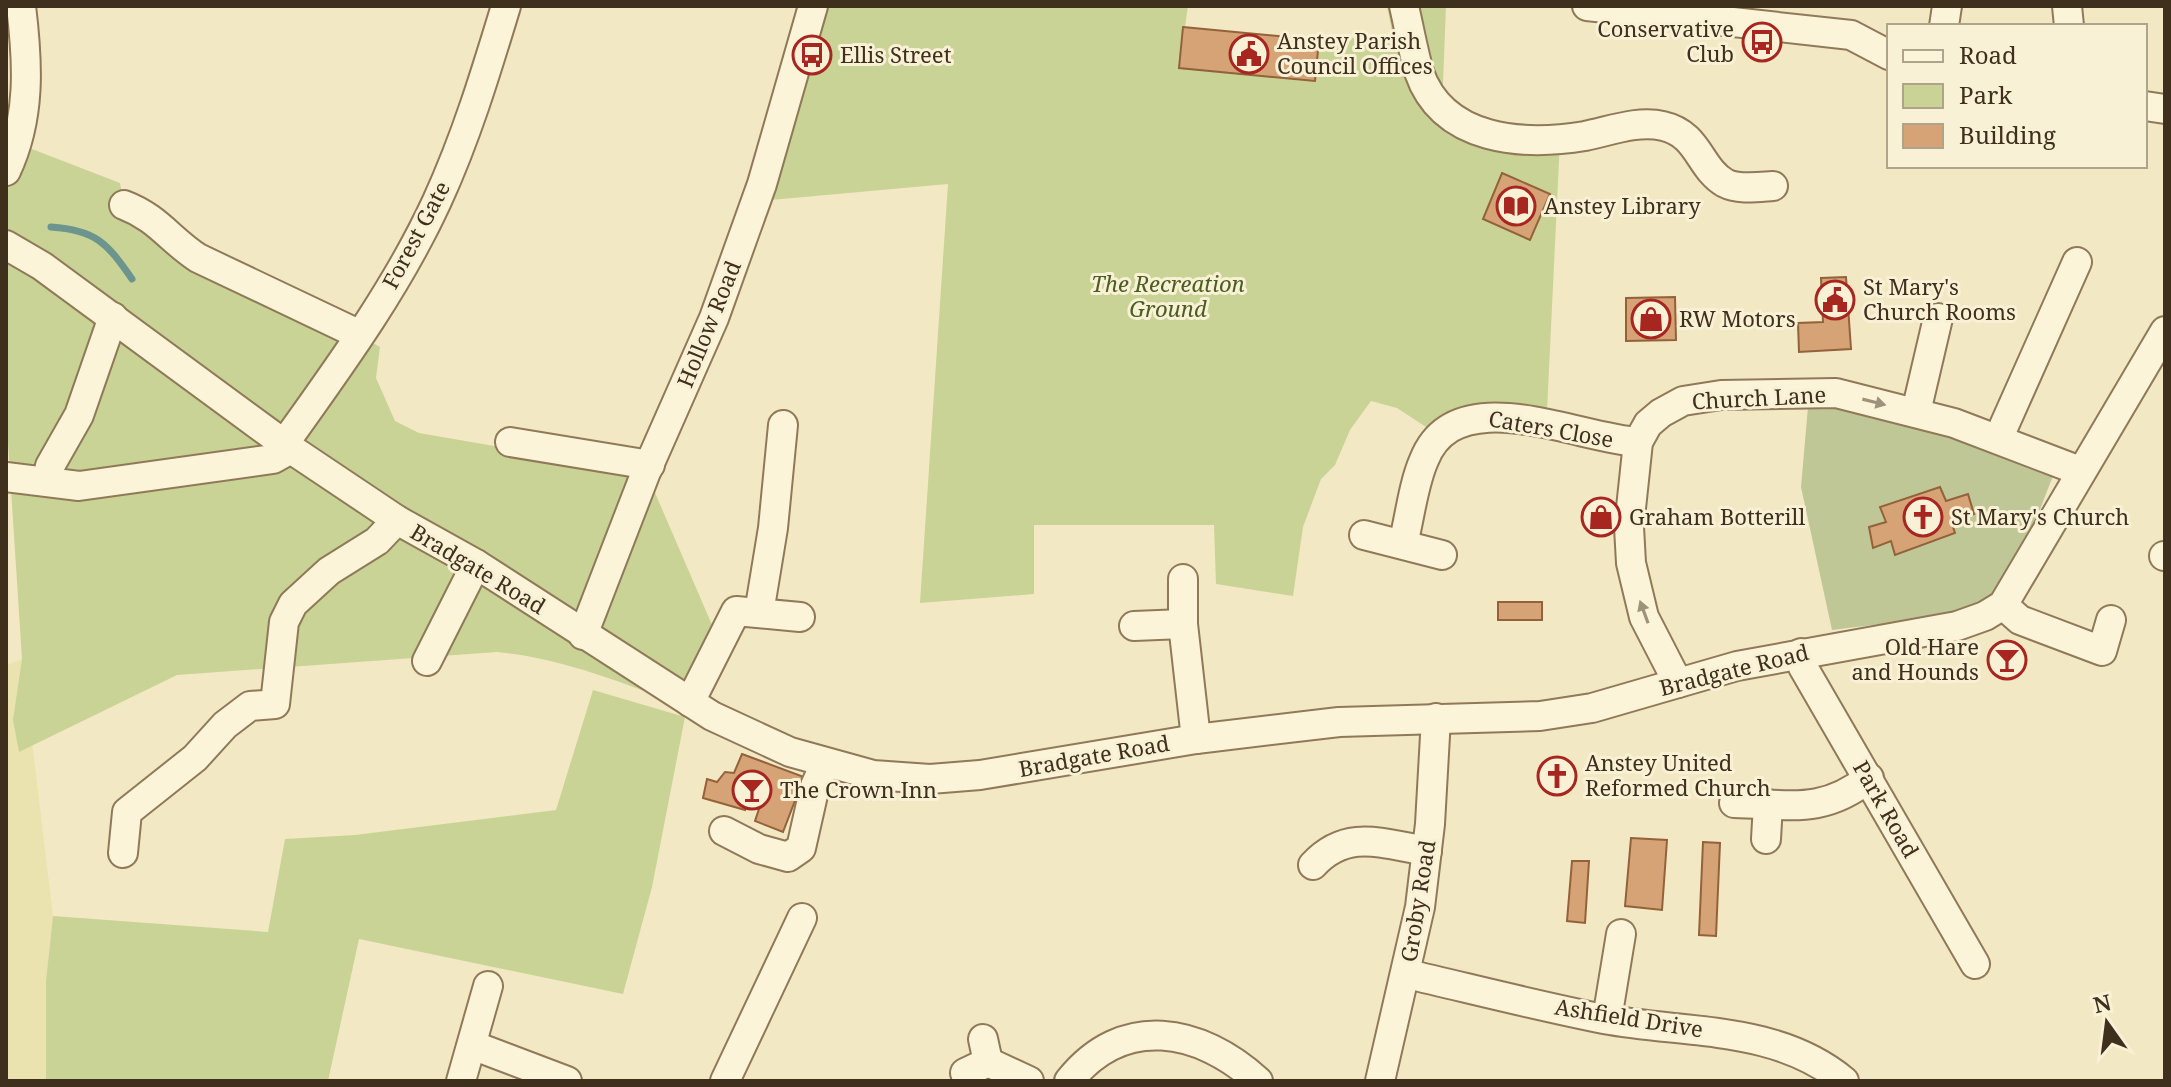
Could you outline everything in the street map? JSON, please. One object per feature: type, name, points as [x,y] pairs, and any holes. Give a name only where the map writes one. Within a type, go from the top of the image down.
[{"type":"street","points":[[6,171],[19,144],[27,93],[21,6]]},
{"type":"street","name":"Forest Gate","points":[[288,446],[391,286],[436,203],[474,109],[506,6]]},
{"type":"street","name":"Hollow Road","points":[[583,635],[650,465],[714,318],[762,184],[813,6]]},
{"type":"street","points":[[1404,6],[1420,74],[1442,110],[1464,126],[1483,134],[1545,143],[1635,125],[1663,125],[1683,133],[1724,183],[1748,188],[1773,186]]},
{"type":"street","points":[[1587,6],[1851,35],[1887,54]]},
{"type":"street","points":[[124,205],[161,224],[171,254],[358,334]]},
{"type":"street","name":"Bradgate Road","points":[[6,245],[113,317],[288,446],[397,520],[476,564],[690,702],[777,746],[825,764],[873,775],[930,779],[980,775],[1196,739],[1339,722],[1540,716],[1592,708],[1801,653],[1957,626],[1985,616],[2003,605]]},
{"type":"street","points":[[1999,437],[2077,262]]},
{"type":"street","points":[[47,480],[50,466],[79,415],[113,317]]},
{"type":"street","points":[[1916,412],[1938,318]]},
{"type":"street","points":[[2111,620],[2102,651],[2020,620],[2003,605],[2165,331]]},
{"type":"street","name":"Church Lane","points":[[1638,442],[1648,424],[1683,401],[1721,395],[1836,393],[1916,412],[1999,437],[2080,471]]},
{"type":"street","name":"Caters Close","points":[[1403,544],[1424,459],[1444,432],[1462,422],[1495,416],[1609,440],[1638,442]]},
{"type":"street","points":[[759,613],[783,425]]},
{"type":"street","points":[[510,442],[650,465]]},
{"type":"street","points":[[1638,442],[1629,527],[1631,563],[1644,617],[1678,683]]},
{"type":"street","points":[[6,477],[79,486],[273,459],[288,446]]},
{"type":"street","points":[[123,853],[127,812],[195,758],[225,725],[250,706],[275,704],[284,622],[293,604],[329,571],[377,541],[397,520]]},
{"type":"street","points":[[1364,535],[1442,555]]},
{"type":"street","points":[[427,661],[476,564]]},
{"type":"street","points":[[1183,579],[1183,624],[1196,739]]},
{"type":"street","points":[[690,702],[736,611],[800,617]]},
{"type":"street","points":[[1134,626],[1183,624]]},
{"type":"street","name":"Park Road","points":[[1801,653],[1803,667],[1975,964]]},
{"type":"street","name":"Groby Road","points":[[1380,1081],[1407,974],[1427,851],[1436,718]]},
{"type":"street","points":[[724,831],[759,849],[788,857],[801,848],[815,786],[825,764]]},
{"type":"street","points":[[1734,803],[1816,805],[1835,801],[1869,778]]},
{"type":"street","points":[[1766,839],[1768,804]]},
{"type":"street","points":[[1313,865],[1326,851],[1343,842],[1427,851]]},
{"type":"street","points":[[725,1081],[776,940],[802,918]]},
{"type":"street","points":[[1607,1019],[1621,934]]},
{"type":"street","name":"Ashfield Drive","points":[[1407,974],[1607,1019],[1752,1038],[1801,1055],[1844,1081]]},
{"type":"street","points":[[461,1081],[488,986]]},
{"type":"street","points":[[1069,1081],[1085,1060],[1115,1042],[1182,1037],[1212,1046],[1258,1081]]},
{"type":"street","points":[[472,1045],[567,1081]]},
{"type":"street","points":[[979,1058],[1029,1081]]},
{"type":"shaded area","points":[[22,659],[53,916],[46,981],[46,1081],[6,1081],[6,665]]},
{"type":"green space","name":"The Recreation Ground","points":[[820,6],[1188,6],[1179,68],[1315,81],[1319,40],[1393,36],[1387,6],[1446,6],[1442,110],[1560,140],[1547,411],[1426,427],[1397,408],[1371,401],[1350,430],[1335,465],[1321,479],[1303,527],[1293,596],[1216,584],[1214,525],[1034,525],[1034,594],[920,603],[948,184],[760,201]]},
{"type":"green space","points":[[19,144],[120,183],[124,205],[380,347],[376,378],[395,421],[419,433],[646,472],[719,641],[680,704],[567,665],[497,652],[177,675],[19,752],[13,720],[22,659],[6,412],[6,171]]},
{"type":"green space","points":[[1836,393],[1954,423],[2054,474],[2019,560],[2000,589],[1989,599],[1936,616],[1832,630],[1801,487],[1808,407]]},
{"type":"green space","points":[[593,690],[685,717],[652,887],[623,994],[359,939],[328,1081],[46,1081],[46,981],[53,916],[268,932],[285,839],[355,835],[556,810]]},
{"type":"building","name":"Anstey Parish Council Offices","points":[[1183,27],[1319,40],[1315,81],[1179,68]]},
{"type":"building","name":"Anstey Library","points":[[1502,173],[1550,194],[1530,240],[1483,219]]},
{"type":"building","name":"St Mary's Church Rooms","points":[[1846,277],[1851,349],[1799,352],[1798,323],[1823,322],[1821,278]]},
{"type":"building","name":"RW Motors","points":[[1675,297],[1676,340],[1626,341],[1626,298]]},
{"type":"building","name":"St Mary's Church","points":[[1940,487],[1946,501],[1968,494],[1974,514],[1951,521],[1955,533],[1895,555],[1891,541],[1873,548],[1869,527],[1886,522],[1880,507]]},
{"type":"building","points":[[1498,602],[1542,602],[1542,620],[1498,620]]},
{"type":"building","name":"The Crown Inn","points":[[742,754],[804,777],[783,832],[755,821],[761,803],[748,799],[745,810],[703,798],[707,779],[717,782],[725,772],[734,773]]},
{"type":"building","points":[[1631,838],[1667,840],[1662,910],[1625,906]]},
{"type":"building","points":[[1703,842],[1720,843],[1716,936],[1699,935]]},
{"type":"building","points":[[1572,861],[1589,861],[1585,923],[1567,921]]},
{"type":"waterway","points":[[51,227],[90,235],[115,256],[132,279]]},
{"type":"place","name":"Conservative Club","points":[[1762,42]]},
{"type":"place","name":"Anstey Parish Council Offices","points":[[1249,54]]},
{"type":"place","name":"Ellis Street","points":[[812,55]]},
{"type":"place","name":"Anstey Library","points":[[1516,206]]},
{"type":"place","name":"St Mary's Church Rooms","points":[[1835,300]]},
{"type":"place","name":"RW Motors","points":[[1651,319]]},
{"type":"place","name":"Graham Botterill","points":[[1601,517]]},
{"type":"place","name":"St Mary's Church","points":[[1923,517]]},
{"type":"place","name":"Old Hare and Hounds","points":[[2007,660]]},
{"type":"place","name":"Anstey United Reformed Church","points":[[1557,776]]},
{"type":"place","name":"The Crown Inn","points":[[752,790]]}]
